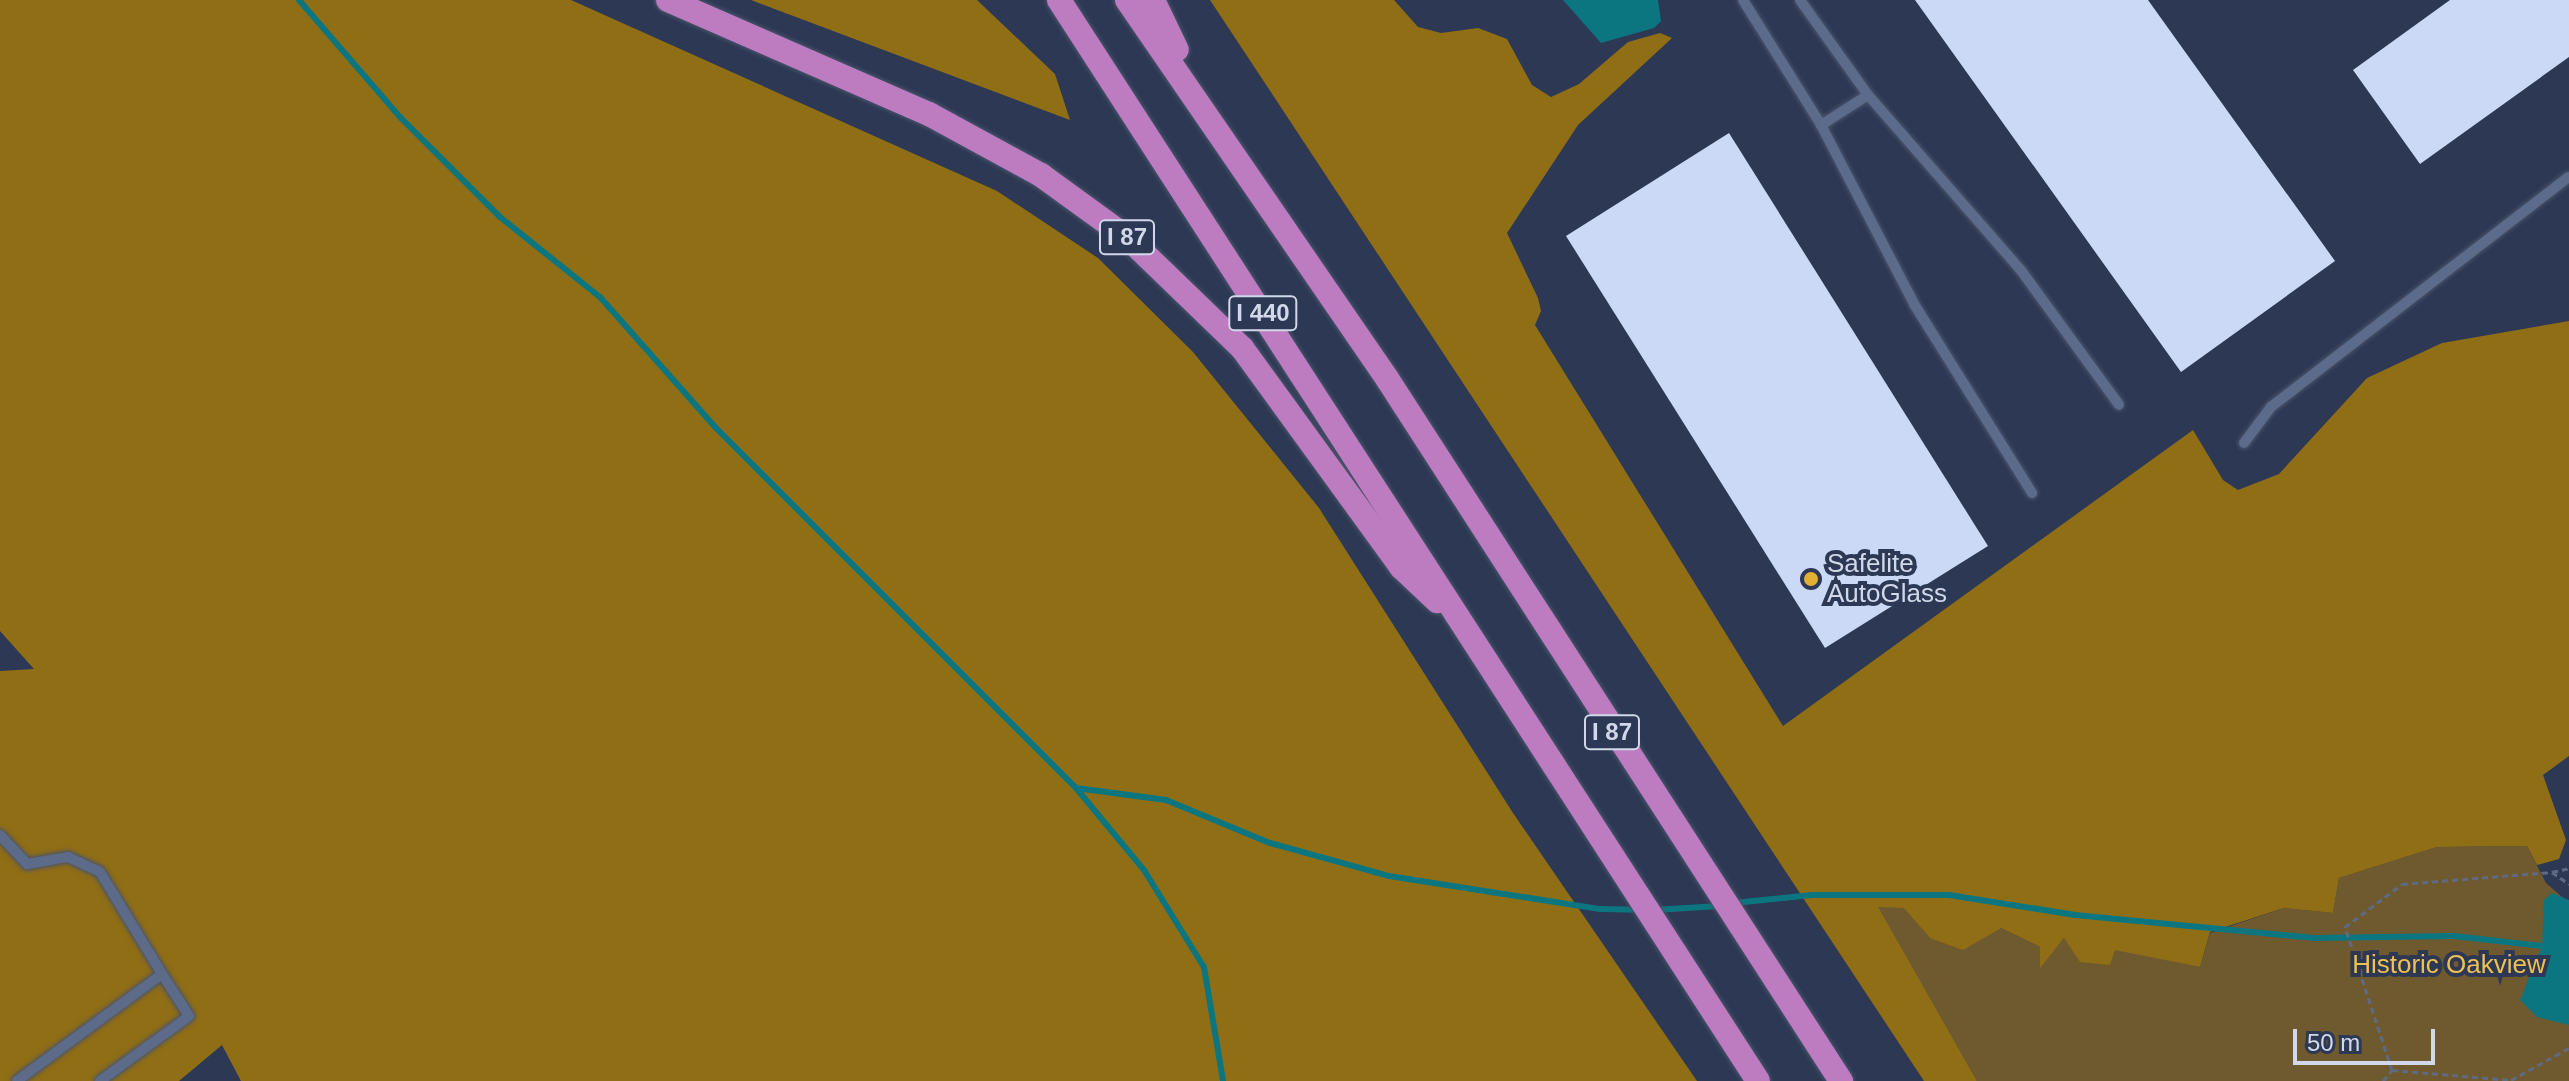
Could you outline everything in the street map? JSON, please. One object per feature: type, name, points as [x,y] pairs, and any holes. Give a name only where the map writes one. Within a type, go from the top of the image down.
[{"type":"highway","name":"I 87","points":[[668,0],[929,114],[1041,175],[1129,239],[1242,348],[1401,567],[1464,627],[1758,1081]]},
{"type":"highway","name":"I 440","points":[[1059,0],[1464,627]]},
{"type":"highway","points":[[1127,0],[1206,109]]},
{"type":"highway","name":"I 87","points":[[1153,0],[1206,109],[1388,380],[1841,1081]]},
{"type":"lane","points":[[1743,0],[1821,125],[1914,304],[2032,493]]},
{"type":"lane","points":[[1800,0],[1868,95],[2020,269],[2119,405]]},
{"type":"lane","points":[[1821,125],[1868,95]]},
{"type":"lane","points":[[2244,443],[2271,407],[2363,342],[2569,177]]},
{"type":"lane","points":[[0,835],[27,864],[68,857],[100,872],[189,1016],[100,1081]]},
{"type":"lane","points":[[17,1081],[162,974]]},
{"type":"path","points":[[2392,1070],[2345,927],[2402,884],[2569,868]]},
{"type":"path","points":[[2552,872],[2569,884]]},
{"type":"path","points":[[2392,1070],[2511,1080],[2569,1048]]},
{"type":"path","points":[[2383,1081],[2392,1070]]},
{"type":"green space","name":"Historic Oakview","points":[[2527,846],[2546,883],[2569,903],[2569,1081],[1977,1081],[1877,907],[1904,907],[1930,938],[2001,928],[2040,947],[2040,966],[2064,938],[2200,967],[2210,933],[2284,908],[2333,913],[2339,878],[2437,847]]},
{"type":"shaded area","points":[[0,0],[571,0],[997,191],[1098,258],[1193,352],[1319,508],[1513,813],[1697,1081],[241,1081],[222,1045],[179,1081],[0,1081],[0,671],[34,669],[0,631]]},
{"type":"shaded area","points":[[751,0],[977,0],[1055,74],[1070,120]]},
{"type":"shaded area","points":[[1210,0],[1394,0],[1418,27],[1441,33],[1478,28],[1507,39],[1532,85],[1551,97],[1579,84],[1628,42],[1660,33],[1672,38],[1578,125],[1507,233],[1538,298],[1541,311],[1535,325],[1783,726],[2193,430],[2223,480],[2238,490],[2279,474],[2367,378],[2442,343],[2569,321],[2569,756],[2543,775],[2566,840],[2559,859],[2537,865],[2527,846],[2437,847],[2339,878],[2333,913],[2284,908],[2210,932],[2200,967],[2115,950],[2110,965],[2080,962],[2064,938],[2040,968],[2040,947],[2001,928],[1963,950],[1930,938],[1904,908],[1878,907],[1977,1081],[1924,1081]]},
{"type":"shaded area","points":[[1563,0],[1658,0],[1661,21],[1654,28],[1601,43]]},
{"type":"shaded area","points":[[2552,893],[2569,900],[2569,1025],[2537,1017],[2520,1000],[2542,946],[2544,900]]},
{"type":"building","points":[[1915,0],[2148,0],[2335,261],[2181,372]]},
{"type":"building","points":[[2450,0],[2569,0],[2569,57],[2420,164],[2353,70]]},
{"type":"building","points":[[1729,133],[1988,546],[1825,648],[1566,236]]},
{"type":"waterway","points":[[299,0],[401,118],[500,217],[600,297],[716,428],[1076,788],[1144,870],[1204,967],[1223,1081]]},
{"type":"waterway","points":[[1076,788],[1166,800],[1270,843],[1389,876],[1600,909],[1639,910]]},
{"type":"waterway","points":[[1734,903],[1812,895],[1949,895],[2075,915],[2315,938],[2454,936],[2542,946]]},
{"type":"waterway","points":[[1654,910],[1719,906]]},
{"type":"place","name":"Safelite AutoGlass","points":[[1811,579]]}]
